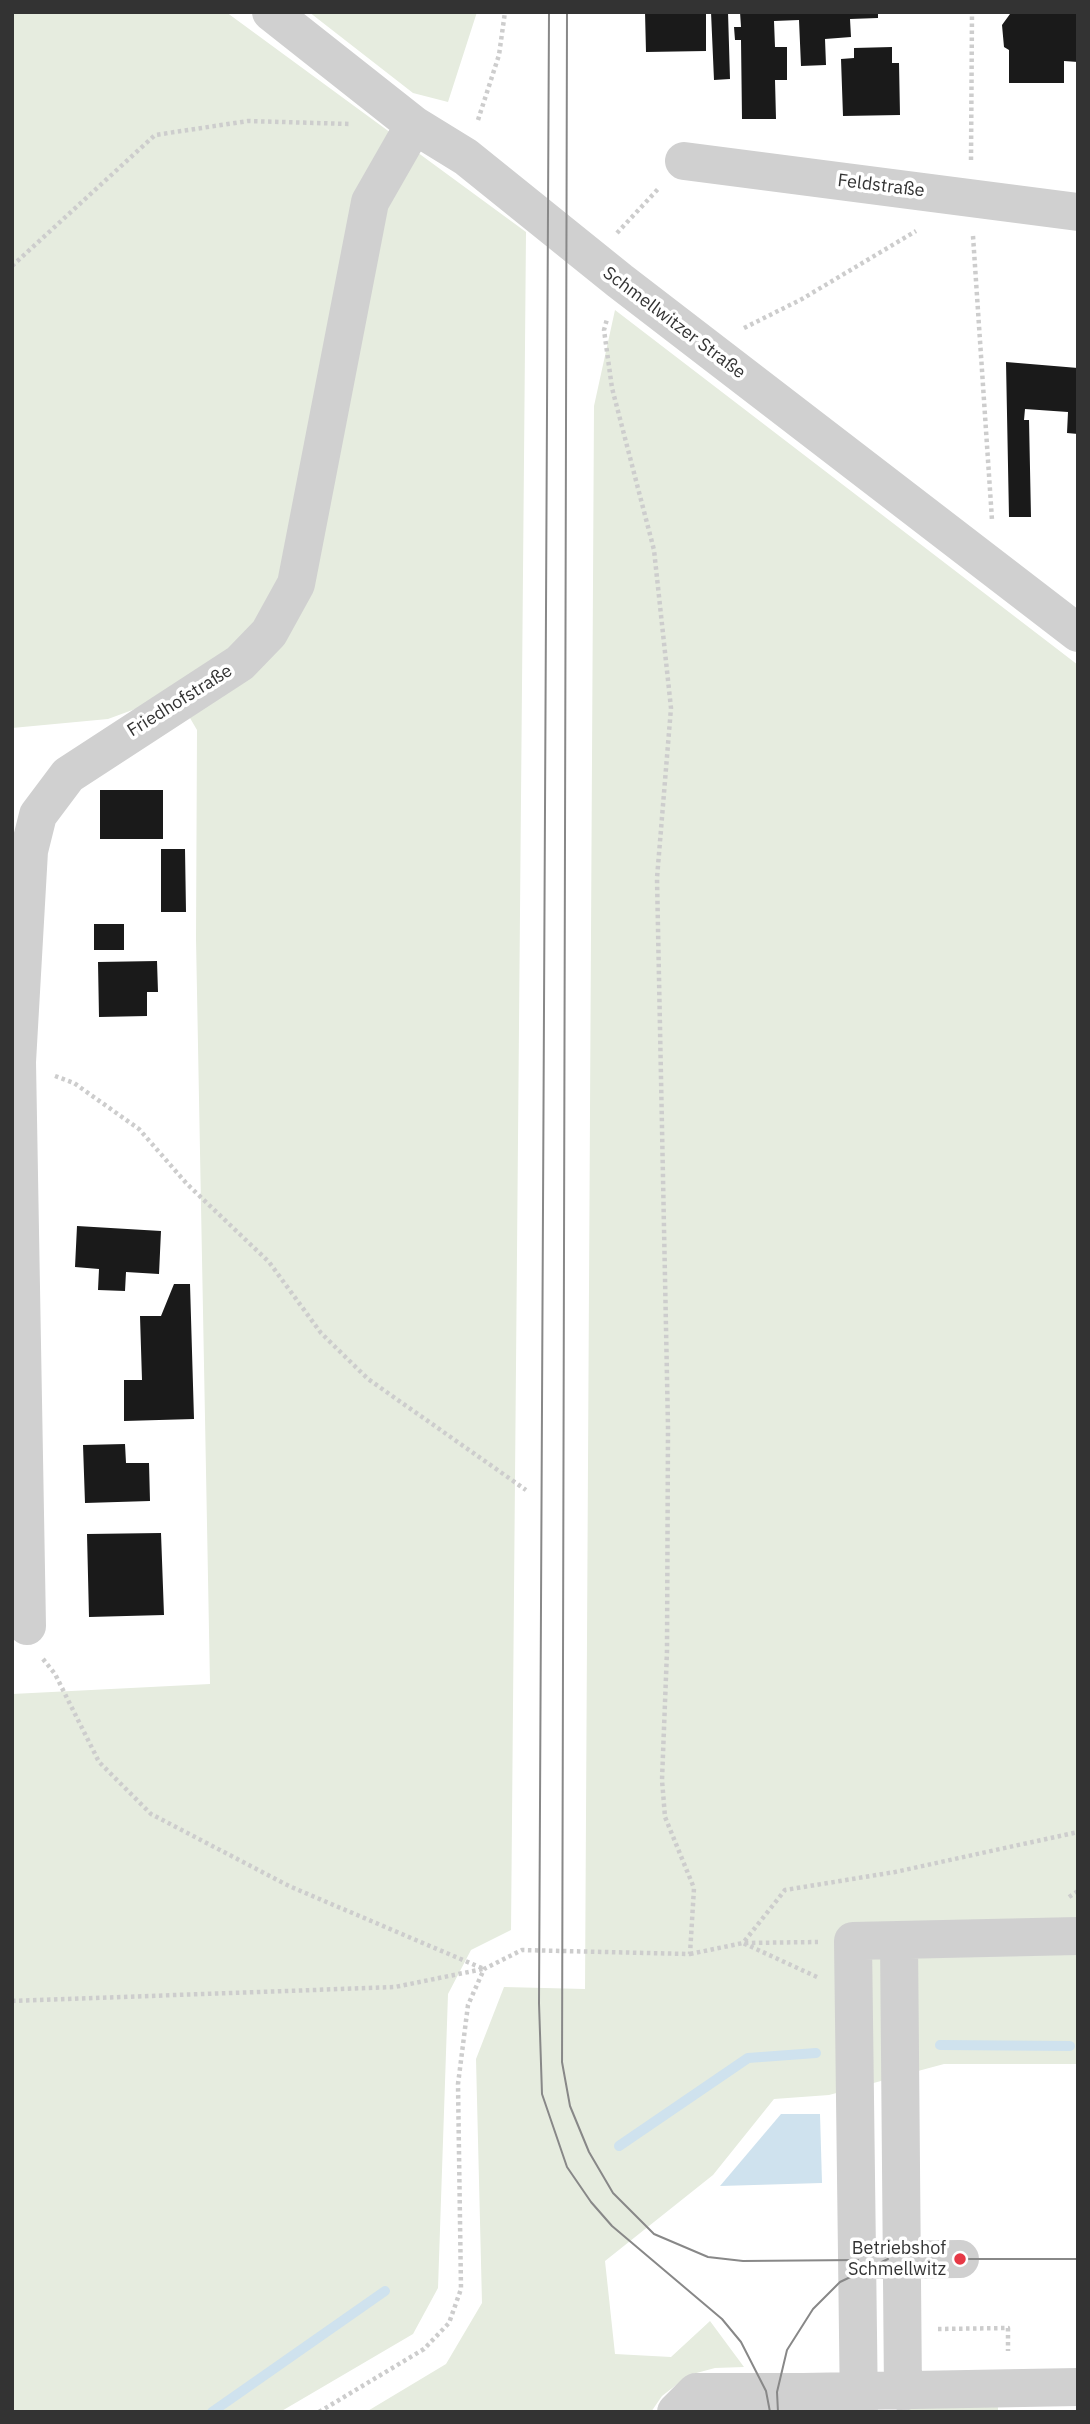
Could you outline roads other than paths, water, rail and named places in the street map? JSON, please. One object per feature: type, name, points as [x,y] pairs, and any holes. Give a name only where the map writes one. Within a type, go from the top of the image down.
[{"type":"street","name":"Schmellwitzer Straße","points":[[271,12],[414,125],[466,157],[606,270],[1078,633]]},
{"type":"street","name":"Friedhofstraße","points":[[27,1626],[15,1062],[29,851],[38,815],[68,775],[240,663],[269,633],[296,584],[370,202],[414,125]]},
{"type":"street","name":"Feldstraße","points":[[684,161],[1078,212]]},
{"type":"street","points":[[859,2402],[853,1941],[1078,1936]]},
{"type":"street","points":[[899,1940],[903,2392]]},
{"type":"street","points":[[858,2260],[960,2259]]},
{"type":"street","points":[[676,2412],[696,2392],[803,2402],[859,2402],[903,2392],[1078,2387]]},
{"type":"water","points":[[781,2114],[820,2114],[822,2183],[720,2186]]},
{"type":"waterway","points":[[940,2045],[1070,2046]]},
{"type":"waterway","points":[[619,2146],[748,2058],[816,2053]]},
{"type":"waterway","points":[[212,2412],[385,2291]]},
{"type":"tram line","points":[[549,12],[539,2003],[542,2094],[567,2167],[591,2202],[612,2226],[722,2319],[741,2342],[766,2391],[770,2412]]},
{"type":"tram line","points":[[567,12],[562,2062],[570,2106],[589,2152],[613,2193],[654,2234],[708,2257],[743,2261],[858,2260]]},
{"type":"tram line","points":[[778,2412],[777,2392],[787,2350],[813,2309],[840,2282],[888,2259]]},
{"type":"tram line","points":[[960,2259],[1078,2259]]},
{"type":"place","name":"Betriebshof Schmellwitz","points":[[960,2259]]}]
